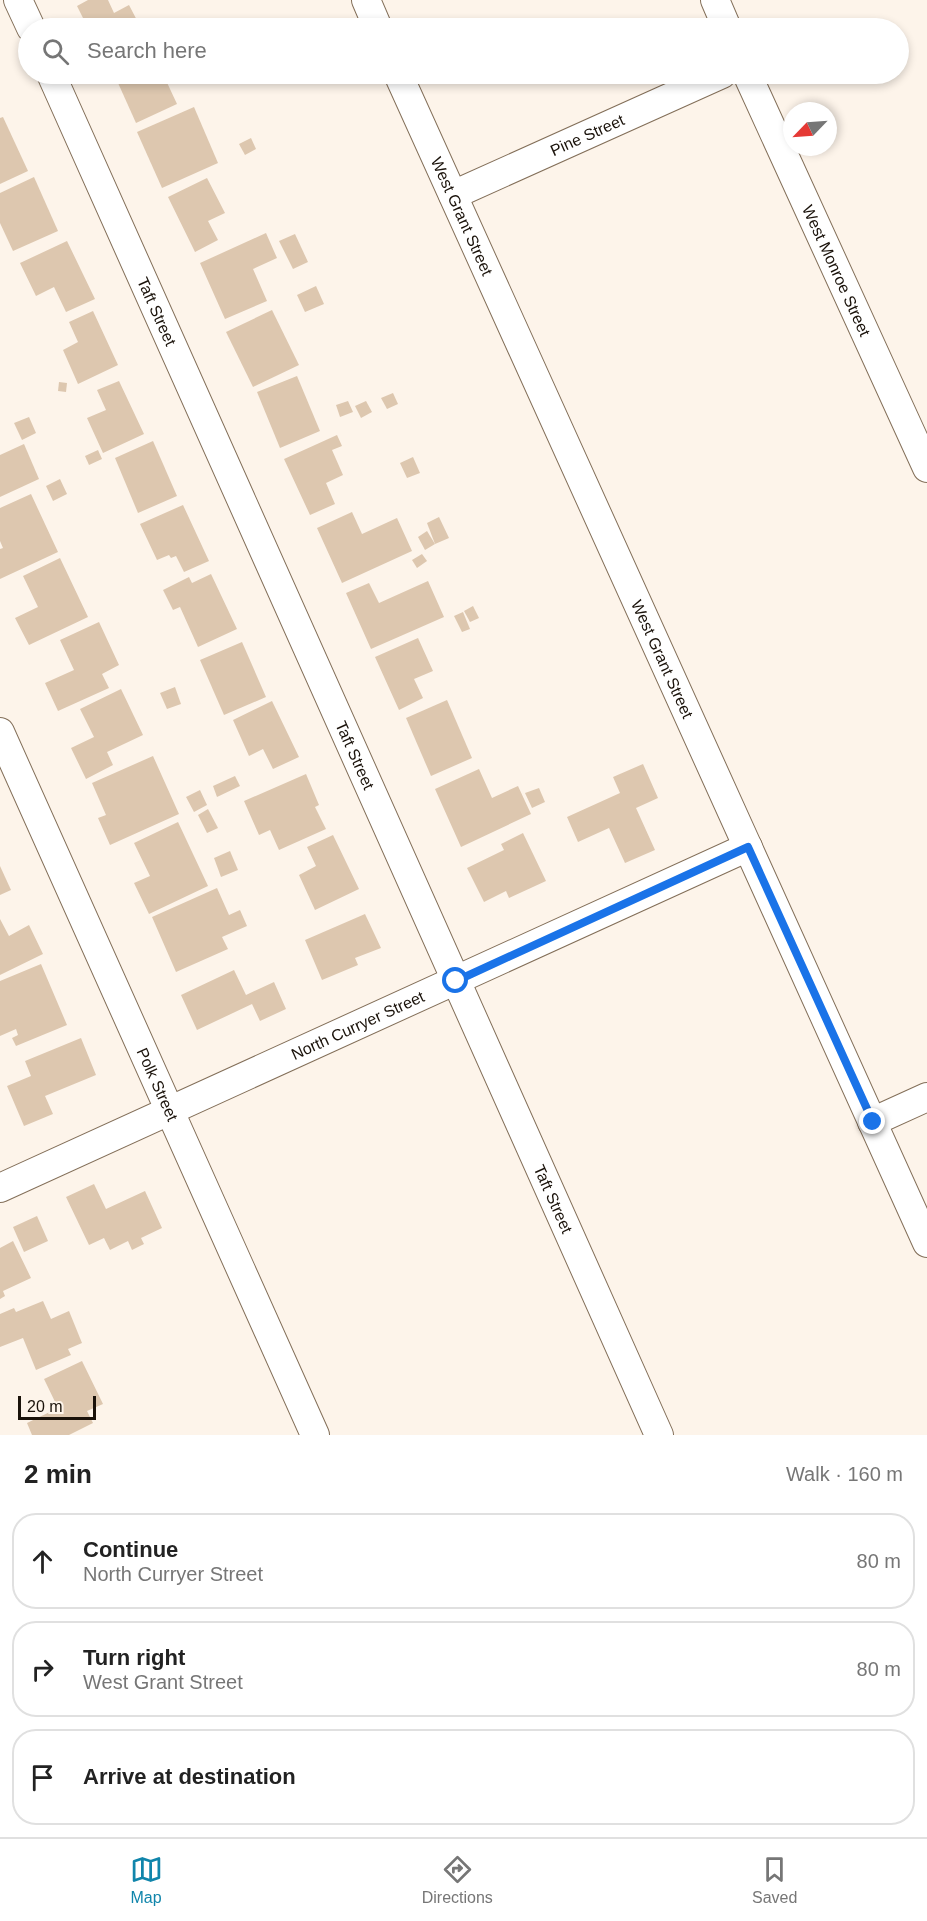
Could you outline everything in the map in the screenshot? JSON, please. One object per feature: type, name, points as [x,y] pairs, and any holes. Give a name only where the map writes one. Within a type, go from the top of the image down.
[{"type":"street","points":[[18,0],[26,18]]},
{"type":"street","points":[[366,0],[374,18]]},
{"type":"street","points":[[715,0],[723,18]]},
{"type":"street","name":"Taft Street","points":[[55,84],[659,1435]]},
{"type":"street","name":"West Grant Street","points":[[403,84],[927,1243]]},
{"type":"street","name":"Pine Street","points":[[453,195],[700,84]]},
{"type":"street","name":"West Monroe Street","points":[[752,84],[927,468]]},
{"type":"street","name":"Polk Street","points":[[0,732],[315,1435]]},
{"type":"street","name":"North Curryer Street","points":[[0,1188],[748,847]]},
{"type":"street","points":[[873,1122],[927,1098]]},
{"type":"building","points":[[88,0],[108,0],[114,13],[129,5],[136,18],[83,18],[77,6]]},
{"type":"building","points":[[118,84],[168,84],[177,104],[136,123]]},
{"type":"building","points":[[194,107],[218,163],[162,188],[137,132]]},
{"type":"building","points":[[3,117],[28,171],[0,184],[0,118]]},
{"type":"building","points":[[251,138],[256,149],[245,155],[239,144]]},
{"type":"building","points":[[34,177],[58,231],[13,251],[0,223],[0,193]]},
{"type":"building","points":[[207,178],[225,213],[208,221],[218,240],[195,252],[168,197]]},
{"type":"building","points":[[266,233],[277,258],[253,269],[267,301],[225,319],[200,263]]},
{"type":"building","points":[[295,234],[308,262],[293,269],[279,241]]},
{"type":"building","points":[[67,241],[95,299],[66,312],[54,287],[36,296],[20,263]]},
{"type":"building","points":[[316,286],[324,304],[305,312],[297,295]]},
{"type":"building","points":[[272,310],[299,365],[253,387],[226,332]]},
{"type":"building","points":[[93,311],[118,365],[78,384],[63,350],[78,342],[69,322]]},
{"type":"building","points":[[297,376],[320,431],[280,448],[257,392]]},
{"type":"building","points":[[119,381],[144,434],[103,453],[87,418],[106,410],[97,390]]},
{"type":"building","points":[[59,382],[67,383],[66,392],[58,391]]},
{"type":"building","points":[[393,393],[398,404],[387,409],[381,398]]},
{"type":"building","points":[[348,401],[353,412],[340,417],[336,405]]},
{"type":"building","points":[[366,401],[372,412],[361,418],[355,406]]},
{"type":"building","points":[[29,417],[36,433],[22,440],[14,423]]},
{"type":"building","points":[[337,435],[342,446],[332,450],[343,475],[326,483],[335,504],[310,515],[284,459]]},
{"type":"building","points":[[153,441],[177,496],[138,513],[115,458]]},
{"type":"building","points":[[24,444],[39,479],[0,497],[0,455]]},
{"type":"building","points":[[98,450],[102,459],[89,465],[85,456]]},
{"type":"building","points":[[413,457],[420,473],[407,478],[400,463]]},
{"type":"building","points":[[60,479],[67,494],[53,501],[46,486]]},
{"type":"building","points":[[31,494],[58,552],[0,579],[0,549],[3,548],[0,541],[0,508]]},
{"type":"building","points":[[183,505],[209,561],[184,572],[176,556],[171,558],[169,555],[157,560],[140,524]]},
{"type":"building","points":[[352,512],[362,534],[397,518],[412,551],[342,583],[317,528]]},
{"type":"building","points":[[439,517],[449,538],[435,544],[427,523]]},
{"type":"building","points":[[427,531],[435,544],[425,550],[418,537]]},
{"type":"building","points":[[422,554],[427,561],[417,568],[412,560]]},
{"type":"building","points":[[60,558],[88,617],[29,645],[15,618],[38,607],[23,576]]},
{"type":"building","points":[[211,574],[237,629],[198,647],[180,607],[173,610],[163,590],[189,577],[192,583]]},
{"type":"building","points":[[428,581],[444,617],[371,649],[346,593],[369,583],[379,603]]},
{"type":"building","points":[[473,606],[479,618],[470,622],[464,611]]},
{"type":"building","points":[[463,612],[470,629],[462,632],[454,616]]},
{"type":"building","points":[[99,622],[119,665],[102,674],[109,688],[58,711],[45,683],[74,670],[60,640]]},
{"type":"building","points":[[418,638],[433,671],[414,679],[423,698],[399,710],[375,657]]},
{"type":"building","points":[[242,642],[266,697],[224,715],[200,660]]},
{"type":"building","points":[[175,687],[181,704],[167,709],[160,693]]},
{"type":"building","points":[[121,689],[143,735],[107,752],[113,765],[86,779],[71,748],[94,737],[80,709]]},
{"type":"building","points":[[447,700],[472,758],[431,776],[406,718]]},
{"type":"building","points":[[272,701],[299,757],[273,769],[263,749],[249,756],[233,720]]},
{"type":"building","points":[[153,756],[179,814],[110,845],[98,818],[106,815],[92,783]]},
{"type":"building","points":[[643,764],[658,798],[636,808],[655,850],[625,863],[609,828],[578,842],[567,817],[620,793],[613,777]]},
{"type":"building","points":[[479,769],[492,798],[518,786],[531,814],[461,847],[435,789]]},
{"type":"building","points":[[306,774],[319,805],[315,807],[326,829],[279,850],[270,830],[259,835],[244,801]]},
{"type":"building","points":[[235,776],[240,786],[217,797],[213,786]]},
{"type":"building","points":[[539,788],[545,802],[532,808],[525,793]]},
{"type":"building","points":[[200,790],[207,805],[194,812],[186,797]]},
{"type":"building","points":[[208,809],[218,828],[207,833],[198,815]]},
{"type":"building","points":[[178,822],[208,886],[149,914],[134,883],[150,876],[134,843]]},
{"type":"building","points":[[523,833],[546,881],[509,898],[506,891],[484,902],[467,868],[504,850],[501,844]]},
{"type":"building","points":[[333,835],[359,889],[315,910],[299,875],[316,866],[307,847]]},
{"type":"building","points":[[230,851],[238,870],[221,877],[214,858]]},
{"type":"building","points":[[0,866],[11,890],[0,895]]},
{"type":"building","points":[[217,888],[229,915],[240,910],[247,926],[222,937],[228,949],[176,972],[152,917]]},
{"type":"building","points":[[365,914],[381,948],[355,958],[358,965],[322,980],[305,940]]},
{"type":"building","points":[[0,919],[9,936],[29,925],[43,954],[0,975]]},
{"type":"building","points":[[41,964],[67,1025],[16,1046],[12,1038],[18,1035],[16,1029],[0,1036],[0,981]]},
{"type":"building","points":[[234,970],[246,995],[274,982],[286,1009],[260,1021],[252,1004],[197,1030],[181,995]]},
{"type":"building","points":[[81,1038],[96,1075],[45,1096],[53,1114],[24,1126],[7,1086],[31,1076],[25,1061]]},
{"type":"building","points":[[94,1184],[106,1209],[145,1191],[162,1228],[141,1238],[144,1244],[132,1250],[128,1241],[110,1250],[104,1238],[89,1245],[66,1197]]},
{"type":"building","points":[[37,1216],[48,1241],[24,1252],[13,1227]]},
{"type":"building","points":[[13,1241],[31,1278],[3,1291],[5,1296],[0,1299],[0,1248]]},
{"type":"building","points":[[43,1301],[51,1319],[69,1311],[82,1343],[68,1349],[71,1355],[36,1370],[23,1338],[0,1347],[0,1314],[14,1308],[16,1312]]},
{"type":"building","points":[[82,1361],[103,1404],[87,1411],[93,1423],[69,1435],[32,1435],[27,1423],[58,1408],[44,1379]]},
{"type":"route","points":[[456,981],[748,847],[873,1122]]}]
